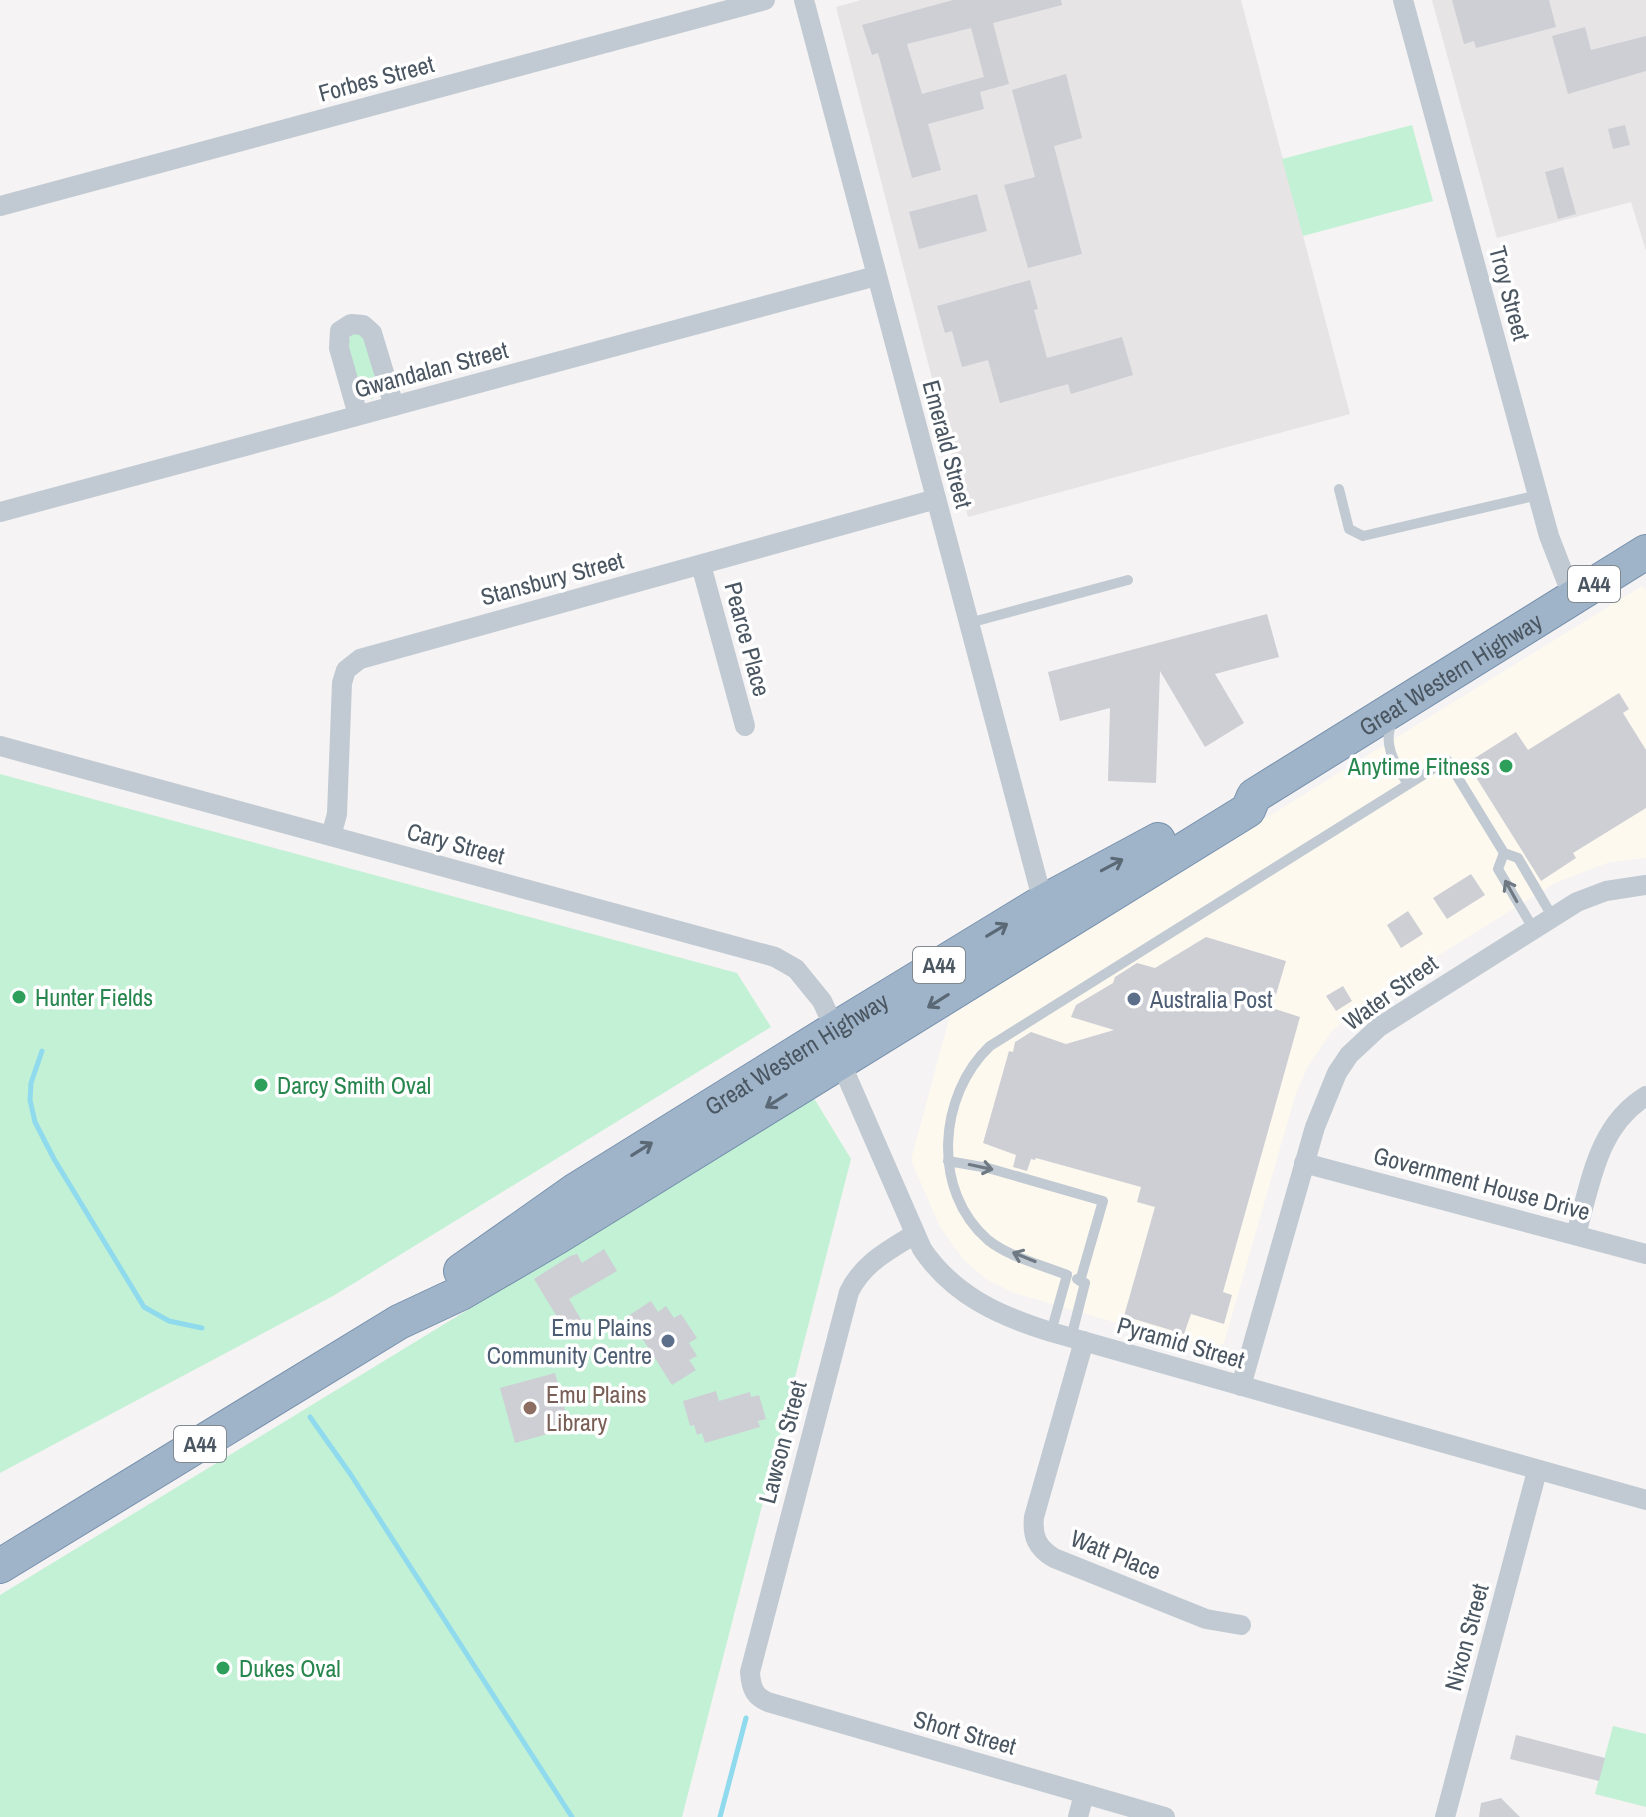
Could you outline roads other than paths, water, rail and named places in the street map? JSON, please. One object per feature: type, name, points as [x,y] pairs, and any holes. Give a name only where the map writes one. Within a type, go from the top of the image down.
[{"type":"highway","name":"Great Western Highway","points":[[838,1044],[1043,902],[1239,795],[1254,796],[1646,552]]},
{"type":"highway","name":"Great Western Highway","points":[[0,1566],[399,1322],[450,1279],[529,1221],[1248,810],[1254,796]]},
{"type":"street","name":"Forbes Street","points":[[0,206],[765,0]]},
{"type":"street","name":"Emerald Street","points":[[804,0],[1043,902]]},
{"type":"street","name":"Troy Street","points":[[1403,0],[1538,495],[1554,550],[1573,598]]},
{"type":"street","name":"Gwandalan Street","points":[[0,512],[876,276]]},
{"type":"street","points":[[358,415],[338,343],[340,331],[351,324],[363,325],[372,333],[394,406]]},
{"type":"street","name":"Stansbury Street","points":[[331,836],[337,814],[342,683],[346,670],[368,655],[936,499]]},
{"type":"street","name":"Pearce Place","points":[[701,565],[745,726]]},
{"type":"street","name":"Cary Street","points":[[0,746],[775,957],[796,969],[822,1001],[838,1044]]},
{"type":"street","name":"Water Street","points":[[1241,1386],[1327,1092],[1349,1055],[1363,1039],[1400,1012],[1552,916],[1596,894],[1646,885]]},
{"type":"street","name":"Pyramid Street","points":[[838,1044],[847,1077],[915,1234],[929,1259],[963,1293],[1003,1316],[1078,1340],[1646,1500]]},
{"type":"street","points":[[1576,1234],[1604,1140],[1619,1117],[1646,1096]]},
{"type":"street","name":"Government House Drive","points":[[1304,1163],[1646,1254]]},
{"type":"street","name":"Lawson Street","points":[[754,1692],[750,1672],[849,1292],[873,1260],[915,1234]]},
{"type":"street","name":"Watt Place","points":[[1078,1340],[1034,1517],[1033,1533],[1039,1545],[1054,1558],[1206,1619],[1241,1625]]},
{"type":"street","name":"Nixon Street","points":[[1445,1817],[1537,1471]]},
{"type":"street","name":"Short Street","points":[[754,1692],[760,1700],[1165,1817]]},
{"type":"street","points":[[1078,1817],[1084,1794]]},
{"type":"lane","points":[[1339,489],[1349,529],[1363,536],[1538,495]]},
{"type":"lane","points":[[969,623],[1128,580]]},
{"type":"lane","points":[[1402,706],[1390,726],[1388,740],[1394,759],[1408,784]]},
{"type":"lane","points":[[1082,1282],[993,1244],[976,1228],[955,1193],[948,1161],[948,1136],[957,1096],[967,1075],[990,1046],[1447,760],[1504,853],[1518,858],[1552,916]]},
{"type":"lane","points":[[1504,853],[1498,869],[1533,928]]},
{"type":"lane","points":[[948,1161],[988,1168],[1103,1201],[1082,1282],[1078,1340]]},
{"type":"lane","points":[[1051,1332],[1067,1275]]},
{"type":"waterway","points":[[42,1051],[31,1083],[30,1100],[35,1122],[54,1159],[144,1307],[169,1321],[202,1328]]},
{"type":"waterway","points":[[310,1417],[351,1475],[572,1817]]},
{"type":"waterway","points":[[720,1817],[746,1718]]},
{"type":"place","name":"Anytime Fitness","points":[[1506,766]]},
{"type":"place","name":"Hunter Fields","points":[[19,997]]},
{"type":"place","name":"Australia Post","points":[[1134,999]]},
{"type":"place","name":"Darcy Smith Oval","points":[[261,1085]]},
{"type":"place","name":"Emu Plains Community Centre","points":[[668,1341]]},
{"type":"place","name":"Emu Plains Library","points":[[530,1408]]},
{"type":"place","name":"Dukes Oval","points":[[223,1668]]}]
